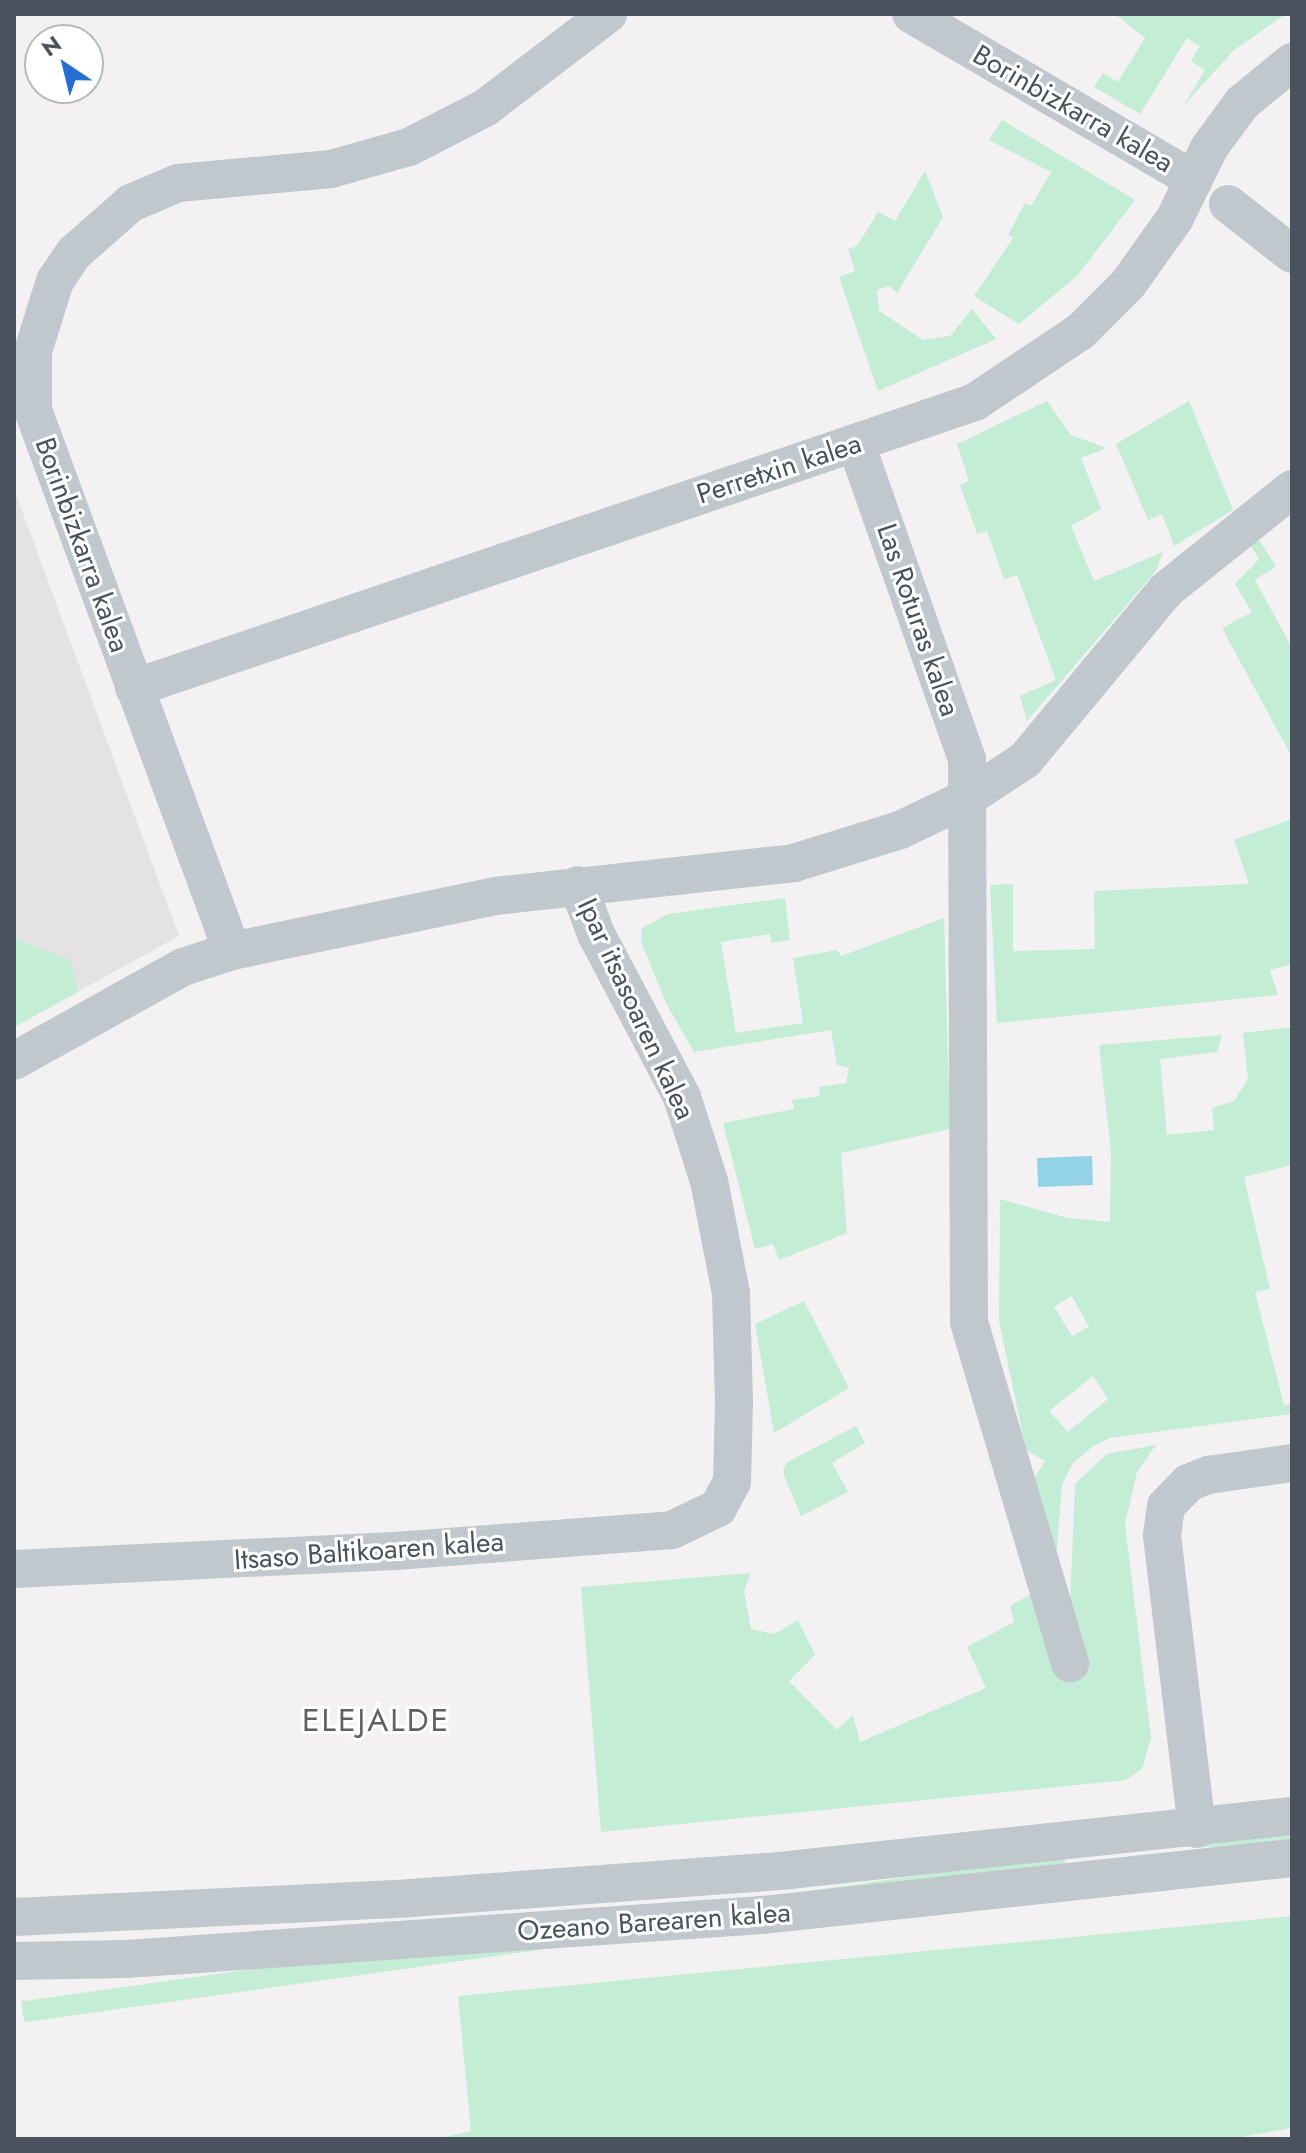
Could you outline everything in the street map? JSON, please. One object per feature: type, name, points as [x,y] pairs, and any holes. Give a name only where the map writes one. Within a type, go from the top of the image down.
[{"type":"street","name":"Borinbizkarra kalea","points":[[232,951],[42,439],[29,385],[40,320],[74,253],[131,203],[178,183],[331,169],[434,135],[485,108],[608,14]]},
{"type":"street","name":"Borinbizkarra kalea","points":[[911,14],[1194,180]]},
{"type":"street","name":"Perretxin kalea","points":[[134,688],[975,402],[1081,331],[1128,284],[1175,218],[1194,180],[1242,103],[1292,62]]},
{"type":"street","points":[[1228,204],[1292,254]]},
{"type":"street","name":"Las Roturas kalea","points":[[856,444],[967,759],[969,1322],[1070,1663]]},
{"type":"street","points":[[14,1061],[183,967],[232,951],[496,896],[794,863],[900,830],[967,798],[1025,760],[1166,590],[1292,489]]},
{"type":"street","name":"Ipar itsasoaren kalea","points":[[578,885],[596,934],[682,1097],[709,1181],[731,1293],[734,1469],[718,1508]]},
{"type":"street","points":[[1197,1829],[1162,1535],[1166,1506],[1174,1493],[1208,1475],[1292,1463]]},
{"type":"street","name":"Itsaso Baltikoaren kalea","points":[[14,1569],[395,1551],[672,1530],[718,1508]]},
{"type":"street","name":"Ozeano Barearen kalea","points":[[14,1917],[395,1899],[789,1870],[1197,1829],[1292,1816]]},
{"type":"street","name":"Ozeano Barearen kalea","points":[[14,1961],[126,1959],[762,1915],[1292,1858]]},
{"type":"shaded area","points":[[14,489],[179,936],[14,1027]]},
{"type":"green space","points":[[1115,14],[1286,14],[1234,50],[1184,105],[1205,70],[1191,61],[1200,46],[1187,38],[1140,114],[1094,87],[1103,73],[1118,82],[1145,38]]},
{"type":"green space","points":[[1002,120],[1135,200],[1077,276],[1019,324],[974,296],[1013,238],[1008,235],[1025,203],[1031,206],[1051,172],[989,140]]},
{"type":"green space","points":[[925,171],[943,217],[897,293],[889,286],[877,290],[879,311],[923,340],[950,336],[972,309],[996,339],[878,391],[839,277],[855,271],[848,249],[857,246],[878,212],[895,221]]},
{"type":"green space","points":[[1047,401],[1071,435],[1107,448],[1081,458],[1101,509],[1071,526],[1094,581],[1163,552],[1156,571],[1027,721],[1020,696],[1056,680],[1017,575],[1004,579],[987,531],[977,534],[960,485],[969,481],[957,444]]},
{"type":"green space","points":[[1189,401],[1233,510],[1174,546],[1162,514],[1148,520],[1116,444]]},
{"type":"green space","points":[[1257,537],[1276,566],[1255,580],[1292,648],[1292,757],[1222,628],[1252,612],[1235,584],[1259,559],[1249,543]]},
{"type":"green space","points":[[1292,819],[1292,964],[1270,970],[1278,995],[997,1023],[990,885],[1013,884],[1013,951],[1095,949],[1094,891],[1249,884],[1234,840]]},
{"type":"green space","points":[[785,898],[790,940],[772,943],[770,934],[721,942],[736,1033],[803,1023],[793,958],[837,950],[841,956],[944,918],[950,1129],[841,1153],[847,1233],[779,1260],[773,1244],[755,1249],[723,1123],[794,1109],[792,1100],[820,1096],[819,1087],[846,1083],[849,1068],[837,1065],[831,1030],[694,1052],[667,1005],[641,942],[642,928],[668,914]]},
{"type":"green space","points":[[14,938],[70,960],[78,992],[14,1027]]},
{"type":"green space","points":[[1292,1027],[1292,1165],[1244,1177],[1270,1289],[1255,1292],[1284,1405],[1292,1404],[1292,1414],[1109,1438],[1092,1447],[1073,1463],[1062,1485],[1056,1560],[1029,1487],[1045,1461],[1026,1450],[999,1321],[1000,1199],[1068,1218],[1110,1222],[1111,1152],[1099,1045],[1222,1035],[1217,1052],[1160,1059],[1167,1135],[1214,1130],[1212,1108],[1234,1101],[1248,1079],[1243,1033]],"holes":[[[1072,1296],[1089,1327],[1072,1336],[1054,1307]],[[1093,1376],[1108,1399],[1068,1432],[1049,1411]]]},
{"type":"green space","points":[[804,1301],[849,1388],[774,1433],[755,1324]]},
{"type":"green space","points":[[856,1426],[865,1443],[832,1463],[848,1492],[801,1516],[783,1473],[786,1463]]},
{"type":"green space","points":[[1156,1445],[1137,1472],[1125,1524],[1151,1738],[1142,1769],[1126,1780],[601,1832],[581,1587],[751,1573],[744,1591],[751,1629],[774,1634],[798,1620],[815,1655],[789,1681],[837,1730],[853,1715],[860,1742],[986,1688],[967,1647],[1014,1622],[1010,1606],[1035,1592],[1069,1629],[1075,1484],[1107,1454]]},
{"type":"green space","points":[[1091,1825],[1292,1825],[1292,1847],[1091,1847]]},
{"type":"green space","points":[[1064,1855],[1067,1876],[24,2022],[21,2002]]},
{"type":"green space","points":[[1292,1916],[1292,2128],[1231,2139],[436,2139],[471,2131],[458,1996]]},
{"type":"water","points":[[1092,1156],[1093,1185],[1038,1187],[1037,1158]]},
{"type":"district","name":"ELEJALDE","points":[[376,1720]]}]
